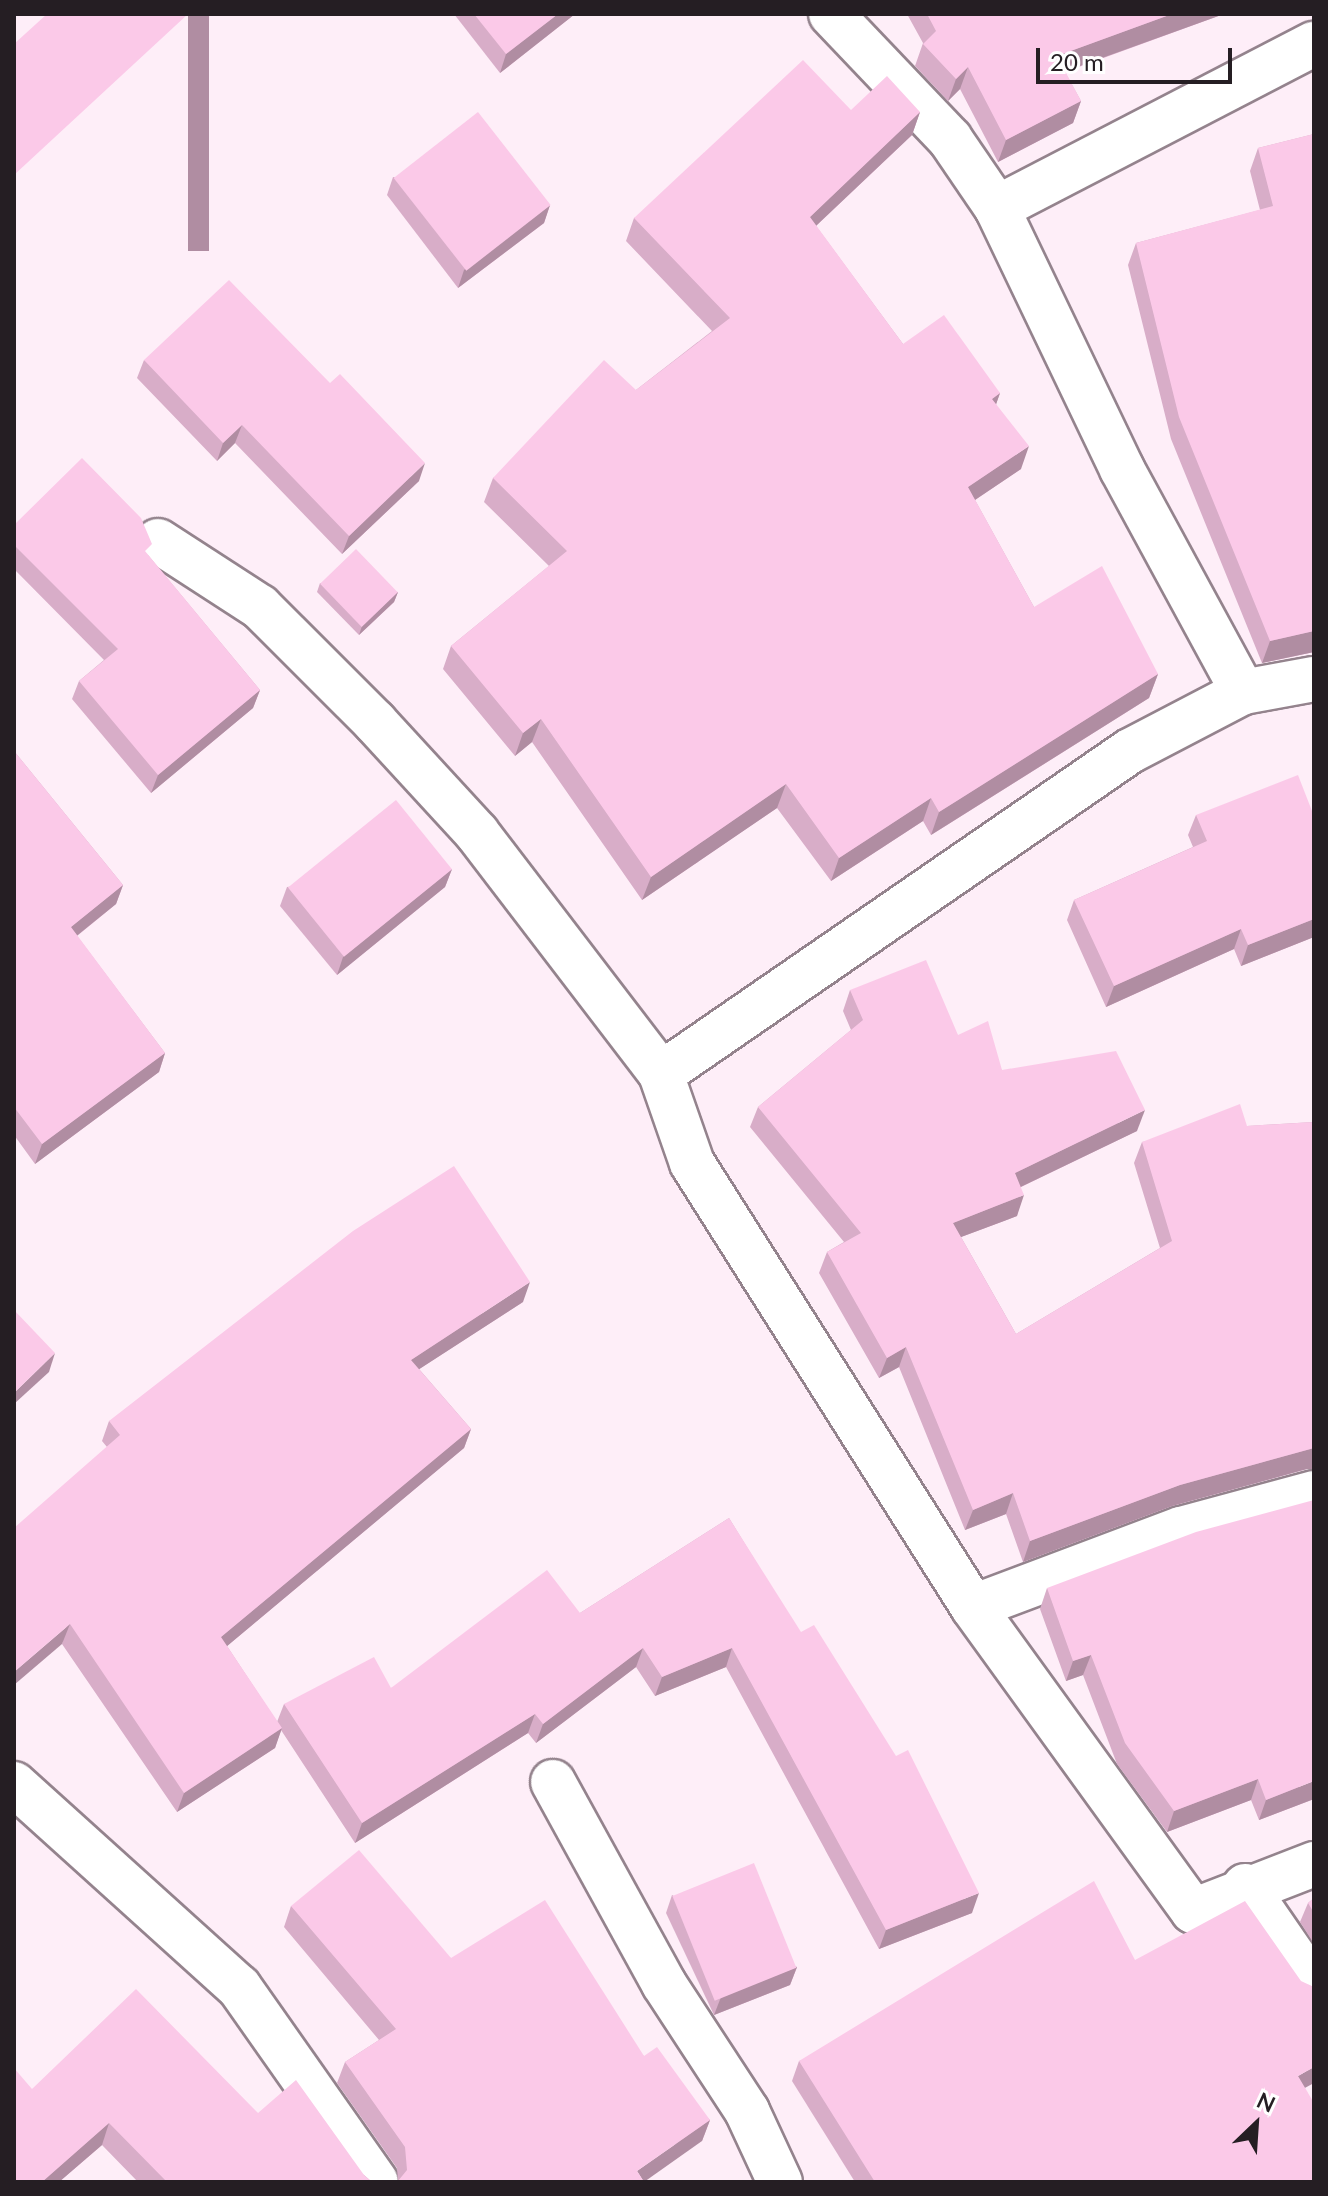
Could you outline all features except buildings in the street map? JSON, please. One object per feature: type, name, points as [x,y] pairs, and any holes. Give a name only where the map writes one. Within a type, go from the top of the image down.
[{"type":"street","points":[[831,14],[950,139],[997,208],[1122,469],[1243,692]]},
{"type":"street","points":[[997,208],[1314,44]]},
{"type":"street","points":[[158,541],[260,607],[375,722],[477,833],[661,1074],[692,1163],[973,1607],[1193,1911],[1245,1886],[1314,1864]]},
{"type":"street","points":[[661,1074],[1130,751],[1243,692],[1314,679]]},
{"type":"street","points":[[973,1607],[1181,1529],[1314,1493]]},
{"type":"street","points":[[553,1782],[664,1984],[747,2111],[780,2182]]},
{"type":"street","points":[[14,1784],[239,1987],[362,2175]]},
{"type":"street","points":[[1245,1886],[1314,1986]]}]
